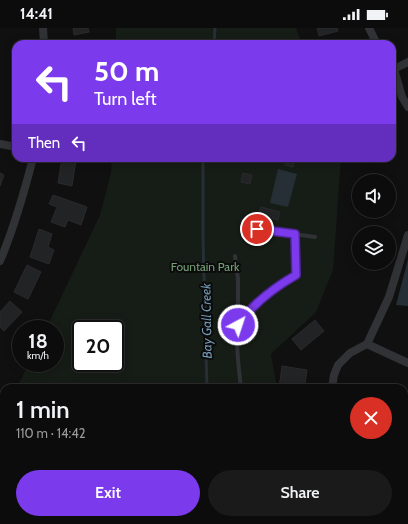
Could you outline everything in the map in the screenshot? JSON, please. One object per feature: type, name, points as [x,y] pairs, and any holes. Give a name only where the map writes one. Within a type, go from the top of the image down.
[{"type":"street","points":[[43,28],[44,40]]},
{"type":"street","points":[[369,28],[375,40]]},
{"type":"street","points":[[396,66],[408,62]]},
{"type":"street","points":[[396,77],[402,97],[408,107]]},
{"type":"street","points":[[0,144],[12,146]]},
{"type":"street","points":[[0,261],[18,213],[31,162]]},
{"type":"street","points":[[333,384],[338,365],[350,353],[367,344],[390,297],[408,235]]},
{"type":"street","points":[[367,344],[408,363]]},
{"type":"lane","points":[[245,227],[316,237]]},
{"type":"lane","points":[[238,325],[246,314],[283,282],[296,275],[295,234]]},
{"type":"lane","points":[[235,256],[238,279],[238,356],[241,384]]},
{"type":"green space","points":[[116,28],[296,28],[300,40],[116,40]]},
{"type":"green space","name":"Fountain Park","points":[[112,162],[341,162],[333,270],[316,312],[271,354],[276,384],[19,384],[25,372],[64,372],[64,320],[50,320],[100,215],[111,173]]},
{"type":"shaded area","points":[[278,169],[297,174],[288,207],[270,203]]},
{"type":"shaded area","points":[[408,259],[408,306],[396,305]]},
{"type":"building","points":[[73,28],[88,28],[89,32],[74,35]]},
{"type":"building","points":[[317,28],[337,28],[338,31],[319,36]]},
{"type":"building","points":[[61,162],[76,162],[72,186],[58,183]]},
{"type":"building","points":[[286,162],[294,162],[293,167],[285,165]]},
{"type":"building","points":[[0,173],[4,175],[0,186]]},
{"type":"building","points":[[243,173],[252,175],[250,184],[241,182]]},
{"type":"building","points":[[53,195],[87,207],[81,225],[68,220],[65,227],[51,222],[57,207],[49,204]]},
{"type":"building","points":[[261,207],[280,212],[278,220],[258,215]]},
{"type":"building","points":[[39,229],[52,234],[48,247],[54,250],[49,264],[30,257]]},
{"type":"building","points":[[27,265],[41,272],[28,299],[14,292]]},
{"type":"building","points":[[10,301],[22,312],[14,320],[12,320],[12,323],[4,331],[0,327],[0,312]]},
{"type":"building","points":[[315,320],[324,331],[301,350],[292,339]]},
{"type":"building","points":[[282,366],[307,370],[305,384],[280,384]]},
{"type":"waterway","name":"Bay Gall Creek","points":[[214,40],[215,28]]},
{"type":"waterway","name":"Bay Gall Creek","points":[[203,162],[203,239],[207,384]]},
{"type":"route","points":[[238,325],[246,314],[283,282],[296,275],[295,234],[257,229]]}]
